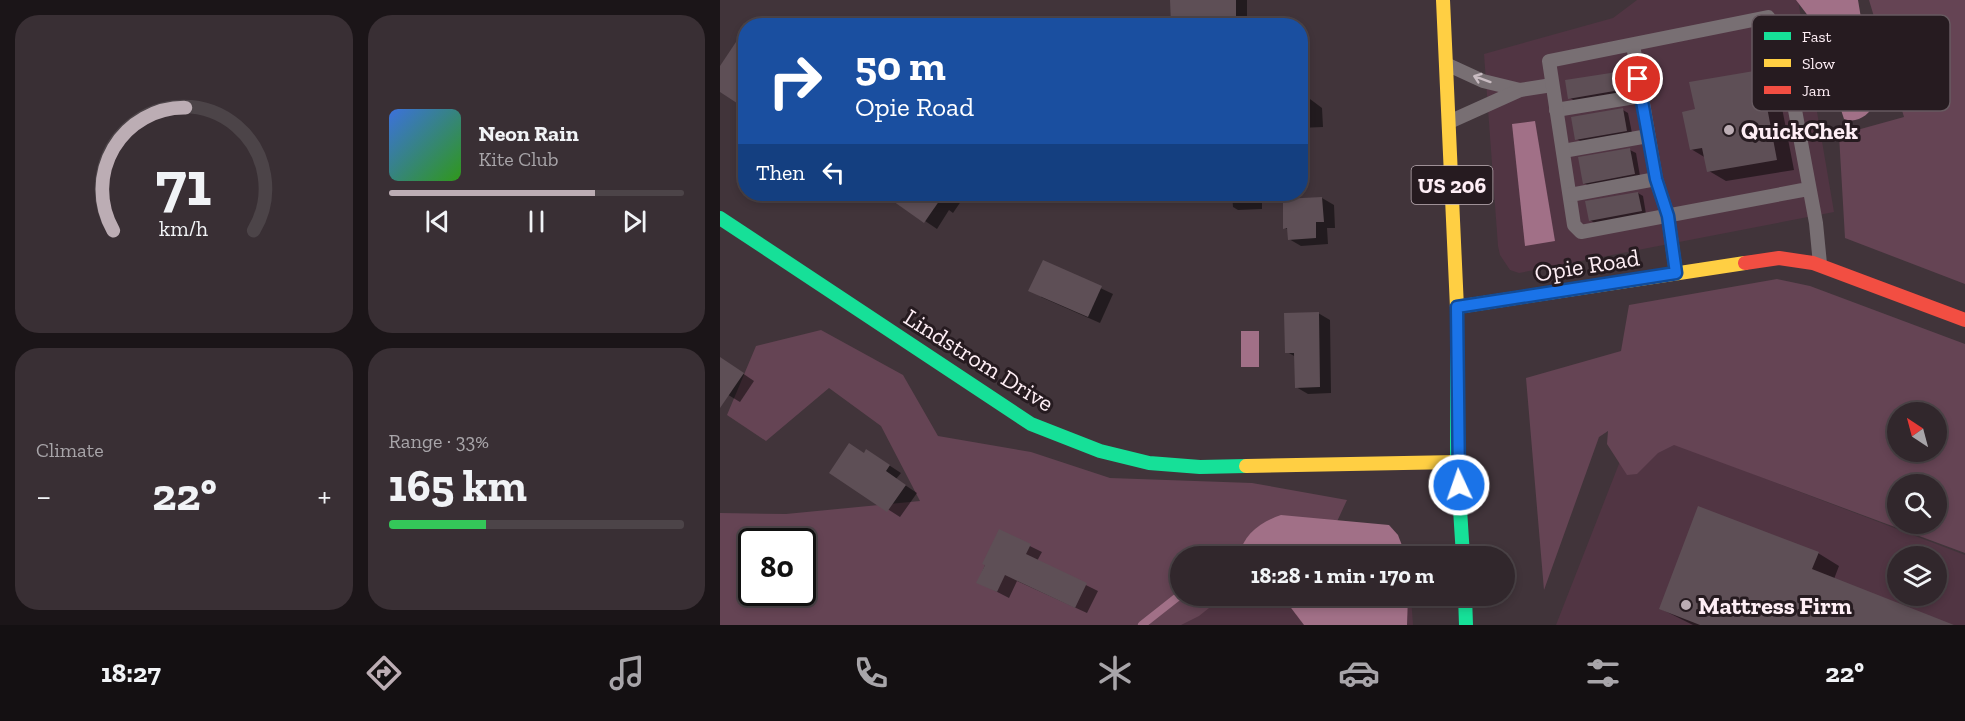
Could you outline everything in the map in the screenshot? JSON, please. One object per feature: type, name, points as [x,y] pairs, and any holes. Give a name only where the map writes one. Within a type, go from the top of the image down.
[{"type":"main road","name":"US 206","points":[[1443,0],[1457,307],[1457,462],[1462,546]]},
{"type":"main road","name":"Lindstrom Drive","points":[[720,218],[1031,424],[1100,451],[1149,463],[1200,467],[1457,462]]},
{"type":"main road","name":"Opie Road","points":[[1457,307],[1779,258],[1820,266],[1965,320]]},
{"type":"main road","points":[[1465,606],[1466,625]]},
{"type":"lane","points":[[1752,20],[1549,61],[1575,225],[1581,232],[1808,189]]},
{"type":"lane","points":[[1633,45],[1656,179],[1668,216],[1676,273]]},
{"type":"lane","points":[[1446,64],[1483,81],[1520,90]]},
{"type":"lane","points":[[1449,122],[1520,90],[1552,85]]},
{"type":"lane","points":[[1556,110],[1641,96]]},
{"type":"lane","points":[[1794,111],[1816,223],[1820,266]]},
{"type":"lane","points":[[1563,151],[1648,136]]},
{"type":"lane","points":[[1570,195],[1656,179]]},
{"type":"shaded area","points":[[1637,0],[1798,0],[1801,15],[1752,15],[1752,111],[1817,111],[1834,212],[1519,273],[1510,270],[1500,255],[1498,246],[1484,54],[1613,18]]},
{"type":"shaded area","points":[[1796,0],[1858,0],[1860,15],[1807,15]]},
{"type":"shaded area","points":[[1869,0],[1965,0],[1965,284],[1845,238],[1839,135],[1904,117],[1902,111],[1950,111],[1950,15],[1873,15]]},
{"type":"shaded area","points":[[1841,111],[1870,111],[1858,119],[1844,119]]},
{"type":"shaded area","points":[[1535,121],[1555,241],[1525,246],[1512,124]]},
{"type":"shaded area","points":[[1777,279],[1810,286],[1965,344],[1965,553],[1914,534],[1947,534],[1947,474],[1887,474],[1887,524],[1674,445],[1658,453],[1637,474],[1627,475],[1607,444],[1608,431],[1599,437],[1544,590],[1526,378],[1621,351],[1629,305]]},
{"type":"shaded area","points":[[821,330],[903,375],[938,436],[1031,452],[1110,478],[1252,483],[1347,500],[1334,528],[1283,546],[1170,546],[1170,606],[1212,606],[1199,616],[1181,625],[720,625],[720,513],[786,514],[920,501],[881,426],[829,388],[766,441],[727,415],[756,346]]},
{"type":"shaded area","points":[[1241,331],[1259,331],[1259,367],[1241,367]]},
{"type":"shaded area","points":[[1633,428],[1887,525],[1887,534],[1910,534],[1941,546],[1887,546],[1887,606],[1947,606],[1947,548],[1965,555],[1965,625],[1556,625]]},
{"type":"shaded area","points":[[1281,515],[1389,525],[1398,535],[1402,546],[1242,546],[1254,530],[1266,521]]},
{"type":"shaded area","points":[[1170,600],[1170,606],[1412,606],[1413,625],[1113,625]]},
{"type":"shaded area","points":[[1290,606],[1408,606],[1407,625],[1304,625]]},
{"type":"building","points":[[1170,0],[1236,0],[1236,18],[1171,18]]},
{"type":"building","points":[[738,39],[738,104],[720,92],[720,66]]},
{"type":"building","name":"QuickChek","points":[[1752,71],[1752,111],[1768,111],[1777,160],[1707,172],[1702,148],[1690,150],[1682,112],[1695,109],[1689,82]]},
{"type":"building","points":[[1617,72],[1620,90],[1568,99],[1565,80]]},
{"type":"building","points":[[1623,108],[1627,131],[1575,140],[1571,117]]},
{"type":"building","points":[[1630,148],[1635,174],[1583,184],[1578,157]]},
{"type":"building","points":[[1638,192],[1642,211],[1589,221],[1585,201]]},
{"type":"building","points":[[1322,197],[1324,222],[1316,222],[1316,238],[1288,240],[1287,228],[1283,229],[1283,201],[1308,201],[1308,198]]},
{"type":"building","points":[[893,201],[939,201],[924,223]]},
{"type":"building","points":[[1043,260],[1102,286],[1088,317],[1028,291]]},
{"type":"building","points":[[1319,312],[1320,387],[1295,388],[1294,353],[1285,353],[1284,313]]},
{"type":"building","points":[[720,357],[744,373],[720,408]]},
{"type":"building","points":[[849,443],[864,453],[866,449],[890,465],[886,471],[906,485],[887,512],[829,473]]},
{"type":"building","points":[[1698,506],[1819,552],[1812,569],[1887,599],[1887,606],[1906,606],[1954,625],[1700,625],[1659,609]]},
{"type":"building","points":[[999,529],[1031,544],[1026,554],[1087,583],[1075,608],[1005,575],[997,592],[976,583],[985,565],[982,564]]},
{"type":"waterway","points":[[1142,625],[1170,603]]},
{"type":"traffic: fast","points":[[720,218],[1031,424],[1100,451],[1149,463],[1200,467],[1246,466]]},
{"type":"traffic: fast","points":[[1457,308],[1457,462],[1462,546]]},
{"type":"traffic: fast","points":[[1465,606],[1466,625]]},
{"type":"traffic: slow","points":[[1443,0],[1457,308]]},
{"type":"traffic: slow","points":[[1457,307],[1745,263]]},
{"type":"traffic: slow","points":[[1246,466],[1457,462]]},
{"type":"traffic: jam","points":[[1745,263],[1779,258],[1813,263],[1965,320]]},
{"type":"place","name":"QuickChek","points":[[1729,130]]},
{"type":"place","name":"Mattress Firm","points":[[1686,605]]},
{"type":"route","points":[[1459,485],[1457,307],[1676,273],[1668,216],[1656,179],[1638,79]]}]
